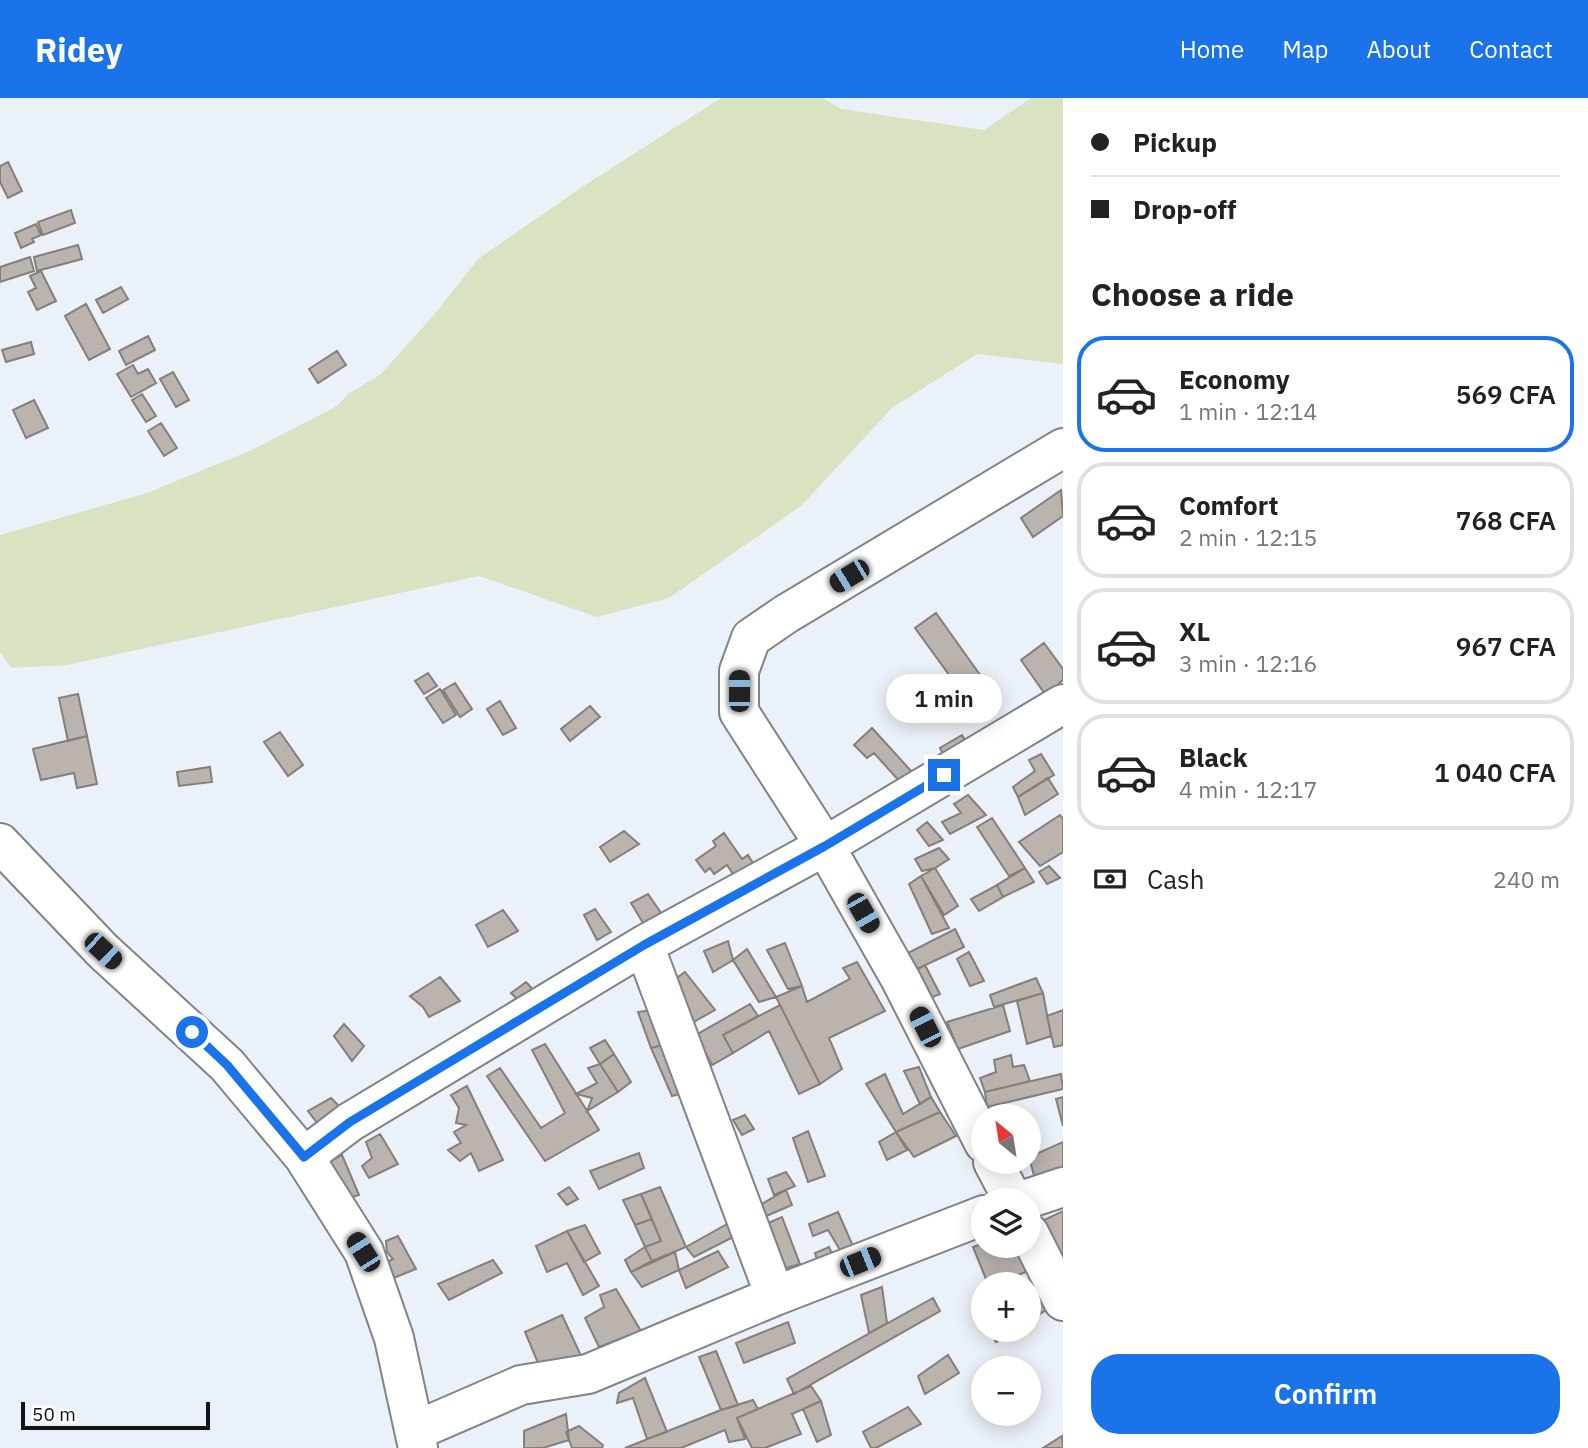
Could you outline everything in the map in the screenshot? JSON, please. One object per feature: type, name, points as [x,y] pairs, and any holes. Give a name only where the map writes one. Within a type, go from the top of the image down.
[{"type":"street","points":[[971,1117],[901,980],[825,846],[739,712],[739,671],[751,638],[786,614],[1063,448]]},
{"type":"street","points":[[304,1157],[350,1122],[644,945],[825,846],[1063,704]]},
{"type":"street","points":[[0,843],[103,951],[227,1065],[304,1157],[363,1252],[394,1338],[416,1439],[521,1385],[588,1374],[775,1296],[971,1220]]},
{"type":"street","points":[[644,945],[775,1296]]},
{"type":"street","points":[[1041,1194],[1063,1187]]},
{"type":"street","points":[[1041,1257],[1063,1301]]},
{"type":"green space","points":[[721,98],[822,98],[841,109],[984,130],[1031,98],[1063,98],[1063,364],[977,354],[892,408],[801,506],[669,598],[597,617],[479,576],[67,665],[11,668],[0,652],[0,535],[147,493],[254,449],[337,406],[348,394],[380,375],[434,315],[478,259],[582,187]]},
{"type":"building","points":[[8,162],[22,191],[8,198],[0,182],[0,166]]},
{"type":"building","points":[[71,210],[75,223],[43,235],[38,222]]},
{"type":"building","points":[[36,224],[41,235],[21,248],[15,233]]},
{"type":"building","points":[[78,245],[82,259],[37,271],[34,257]]},
{"type":"building","points":[[30,257],[34,271],[0,282],[0,267]]},
{"type":"building","points":[[41,271],[56,301],[37,310],[28,292],[36,288],[30,276]]},
{"type":"building","points":[[121,287],[128,299],[103,313],[96,300]]},
{"type":"building","points":[[86,304],[110,349],[89,360],[65,316]]},
{"type":"building","points":[[148,336],[155,350],[126,365],[119,351]]},
{"type":"building","points":[[31,342],[34,354],[6,362],[2,350]]},
{"type":"building","points":[[337,351],[346,365],[318,383],[309,369]]},
{"type":"building","points":[[133,365],[138,374],[148,369],[156,383],[131,397],[117,374]]},
{"type":"building","points":[[173,372],[189,400],[176,407],[160,379]]},
{"type":"building","points":[[142,394],[156,416],[146,422],[132,400]]},
{"type":"building","points":[[34,400],[48,428],[26,438],[13,410]]},
{"type":"building","points":[[161,423],[177,448],[164,456],[148,431]]},
{"type":"building","points":[[1061,490],[1063,516],[1033,537],[1021,518]]},
{"type":"building","points":[[936,613],[983,679],[963,694],[915,628]]},
{"type":"building","points":[[1044,643],[1063,669],[1063,680],[1059,683],[1062,687],[1047,697],[1021,660]]},
{"type":"building","points":[[428,673],[437,686],[424,694],[415,681]]},
{"type":"building","points":[[455,683],[472,709],[460,717],[443,690]]},
{"type":"building","points":[[440,689],[456,715],[443,723],[426,698]]},
{"type":"building","points":[[78,694],[87,736],[68,741],[59,698]]},
{"type":"building","points":[[500,701],[516,728],[503,735],[487,709]]},
{"type":"building","points":[[590,706],[600,717],[570,741],[561,729]]},
{"type":"building","points":[[872,728],[912,772],[901,783],[874,753],[867,758],[854,745]]},
{"type":"building","points":[[280,732],[303,765],[288,776],[264,742]]},
{"type":"building","points":[[962,735],[972,752],[943,754],[940,748]]},
{"type":"building","points":[[87,736],[97,784],[77,788],[74,773],[41,780],[33,749]]},
{"type":"building","points":[[1041,754],[1054,775],[1018,797],[1013,787],[1035,771],[1029,760]]},
{"type":"building","points":[[210,767],[212,782],[179,786],[177,772]]},
{"type":"building","points":[[1048,778],[1058,794],[1025,815],[1018,797]]},
{"type":"building","points":[[968,795],[986,815],[950,834],[942,822],[961,813],[954,804]]},
{"type":"building","points":[[1060,815],[1063,819],[1063,852],[1040,866],[1019,842]]},
{"type":"building","points":[[992,818],[1025,868],[1009,876],[977,827]]},
{"type":"building","points":[[927,822],[943,840],[929,846],[917,830]]},
{"type":"building","points":[[624,831],[639,844],[610,862],[600,847]]},
{"type":"building","points":[[724,833],[742,859],[748,855],[753,863],[735,877],[727,865],[714,874],[710,868],[705,872],[696,860],[716,846],[713,841]]},
{"type":"building","points":[[939,848],[949,859],[935,868],[922,871],[915,859]]},
{"type":"building","points":[[1049,866],[1060,878],[1047,884],[1039,872]]},
{"type":"building","points":[[935,868],[958,906],[944,915],[921,876]]},
{"type":"building","points":[[1025,868],[1034,882],[1003,897],[997,885]]},
{"type":"building","points":[[921,876],[949,928],[932,934],[909,884]]},
{"type":"building","points":[[997,885],[1003,897],[979,911],[971,899]]},
{"type":"building","points":[[648,894],[661,913],[643,923],[631,903]]},
{"type":"building","points":[[595,909],[611,932],[597,940],[584,915]]},
{"type":"building","points":[[503,910],[518,931],[488,947],[476,925]]},
{"type":"building","points":[[955,929],[964,947],[915,970],[908,953]]},
{"type":"building","points":[[728,941],[733,960],[713,972],[704,951]]},
{"type":"building","points":[[785,943],[802,986],[788,989],[767,950]]},
{"type":"building","points":[[747,949],[776,997],[759,1002],[733,960]]},
{"type":"building","points":[[969,952],[984,981],[970,986],[957,959]]},
{"type":"building","points":[[857,962],[885,1011],[829,1038],[842,1069],[820,1084],[776,997],[802,986],[807,1002],[850,979],[843,968]]},
{"type":"building","points":[[925,965],[940,994],[925,1000],[905,976]]},
{"type":"building","points":[[685,972],[715,1010],[690,1024],[666,986]]},
{"type":"building","points":[[440,977],[460,1001],[429,1017],[423,1007],[410,996]]},
{"type":"building","points":[[1036,978],[1043,993],[994,1007],[990,995]]},
{"type":"building","points":[[526,982],[537,994],[521,1003],[511,993]]},
{"type":"building","points":[[1043,993],[1051,1036],[1027,1044],[1017,1001]]},
{"type":"building","points":[[750,1004],[758,1016],[723,1035],[733,1053],[712,1065],[696,1035]]},
{"type":"building","points":[[780,1005],[820,1084],[799,1094],[769,1031],[733,1053],[723,1035]]},
{"type":"building","points":[[1003,1005],[1010,1031],[958,1049],[947,1022]]},
{"type":"building","points":[[653,1010],[667,1044],[651,1048],[638,1012]]},
{"type":"building","points":[[1063,1010],[1063,1045],[1054,1047],[1047,1016]]},
{"type":"building","points":[[344,1024],[364,1046],[352,1061],[334,1036]]},
{"type":"building","points":[[605,1040],[614,1054],[600,1064],[590,1048]]},
{"type":"building","points":[[545,1044],[599,1130],[545,1161],[487,1076],[500,1068],[541,1128],[565,1113],[532,1050]]},
{"type":"building","points":[[667,1044],[686,1092],[672,1096],[651,1048]]},
{"type":"building","points":[[614,1054],[631,1082],[618,1092],[600,1064]]},
{"type":"building","points":[[1011,1055],[1013,1067],[1024,1065],[1030,1081],[985,1092],[980,1078],[996,1072],[994,1060]]},
{"type":"building","points":[[600,1064],[618,1092],[587,1111],[592,1098],[576,1094],[597,1083],[588,1068]]},
{"type":"building","points":[[919,1067],[931,1097],[920,1104],[904,1071]]},
{"type":"building","points":[[885,1074],[903,1114],[931,1097],[940,1112],[896,1132],[866,1084]]},
{"type":"building","points":[[1061,1074],[1063,1089],[1000,1104],[987,1104],[985,1092]]},
{"type":"building","points":[[467,1086],[503,1160],[479,1171],[471,1153],[460,1161],[448,1150],[461,1143],[454,1132],[466,1125],[456,1123],[459,1108],[451,1095]]},
{"type":"building","points":[[1063,1097],[1063,1126],[1056,1099]]},
{"type":"building","points":[[331,1098],[343,1110],[318,1124],[308,1111]]},
{"type":"building","points":[[940,1112],[956,1136],[914,1157],[896,1132]]},
{"type":"building","points":[[745,1115],[754,1129],[742,1135],[733,1120]]},
{"type":"building","points":[[808,1131],[825,1176],[808,1182],[793,1138]]},
{"type":"building","points":[[896,1132],[907,1150],[887,1160],[879,1142]]},
{"type":"building","points":[[380,1134],[398,1164],[369,1178],[362,1166],[372,1158],[366,1142]]},
{"type":"building","points":[[1063,1142],[1063,1167],[1035,1179],[1034,1174],[1041,1174],[1041,1152]]},
{"type":"building","points":[[639,1153],[644,1168],[599,1189],[590,1171]]},
{"type":"building","points":[[342,1155],[359,1195],[341,1201],[324,1165]]},
{"type":"building","points":[[786,1172],[795,1186],[774,1195],[768,1179]]},
{"type":"building","points":[[569,1187],[578,1199],[567,1205],[558,1194]]},
{"type":"building","points":[[660,1187],[686,1247],[652,1261],[645,1247],[661,1241],[641,1194]]},
{"type":"building","points":[[786,1190],[792,1205],[764,1217],[762,1204]]},
{"type":"building","points":[[641,1194],[652,1219],[635,1225],[623,1200]]},
{"type":"building","points":[[1063,1211],[1063,1260],[1042,1221]]},
{"type":"building","points":[[838,1212],[856,1253],[843,1255],[828,1230],[813,1236],[809,1224]]},
{"type":"building","points":[[782,1217],[800,1264],[786,1268],[768,1223]]},
{"type":"building","points":[[652,1219],[661,1241],[645,1247],[635,1225]]},
{"type":"building","points":[[736,1219],[743,1232],[694,1257],[686,1247]]},
{"type":"building","points":[[585,1225],[600,1253],[584,1262],[567,1231]]},
{"type":"building","points":[[567,1231],[599,1286],[583,1295],[567,1263],[547,1272],[536,1246]]},
{"type":"building","points":[[398,1236],[416,1269],[391,1279],[382,1265],[393,1259],[387,1252],[386,1241]]},
{"type":"building","points":[[645,1247],[652,1261],[631,1272],[625,1260]]},
{"type":"building","points":[[829,1247],[834,1259],[819,1266],[815,1253]]},
{"type":"building","points":[[718,1251],[728,1267],[686,1288],[679,1270]]},
{"type":"building","points":[[675,1252],[679,1270],[642,1287],[631,1272]]},
{"type":"building","points":[[977,1258],[1022,1258],[1026,1272],[983,1272]]},
{"type":"building","points":[[493,1260],[502,1273],[449,1300],[438,1284]]},
{"type":"building","points":[[882,1287],[887,1323],[869,1333],[861,1295]]},
{"type":"building","points":[[616,1289],[641,1331],[599,1347],[585,1318],[604,1307],[600,1295]]},
{"type":"building","points":[[933,1298],[940,1311],[794,1394],[787,1379]]},
{"type":"building","points":[[562,1315],[583,1360],[541,1370],[525,1332]]},
{"type":"building","points":[[788,1322],[795,1343],[744,1363],[736,1343]]},
{"type":"building","points":[[716,1351],[738,1405],[721,1410],[699,1357]]},
{"type":"building","points":[[948,1355],[959,1373],[925,1394],[918,1376]]},
{"type":"building","points":[[645,1378],[667,1432],[647,1439],[633,1398],[617,1403],[619,1393]]},
{"type":"building","points":[[811,1386],[821,1401],[792,1414],[801,1434],[765,1448],[752,1448],[737,1418]]},
{"type":"building","points":[[753,1400],[758,1409],[737,1418],[745,1439],[729,1442],[725,1430],[681,1448],[625,1448],[721,1410]]},
{"type":"building","points":[[821,1401],[831,1435],[817,1442],[803,1409]]},
{"type":"building","points":[[908,1407],[921,1424],[876,1448],[871,1448],[863,1432]]},
{"type":"building","points":[[566,1414],[569,1440],[543,1448],[524,1448],[524,1431]]},
{"type":"building","points":[[579,1426],[603,1445],[602,1448],[572,1448],[566,1432]]},
{"type":"building","points":[[1062,1436],[1063,1448],[1043,1448]]},
{"type":"route","points":[[192,1032],[227,1065],[304,1157],[350,1122],[644,945],[825,846],[944,775]]}]
